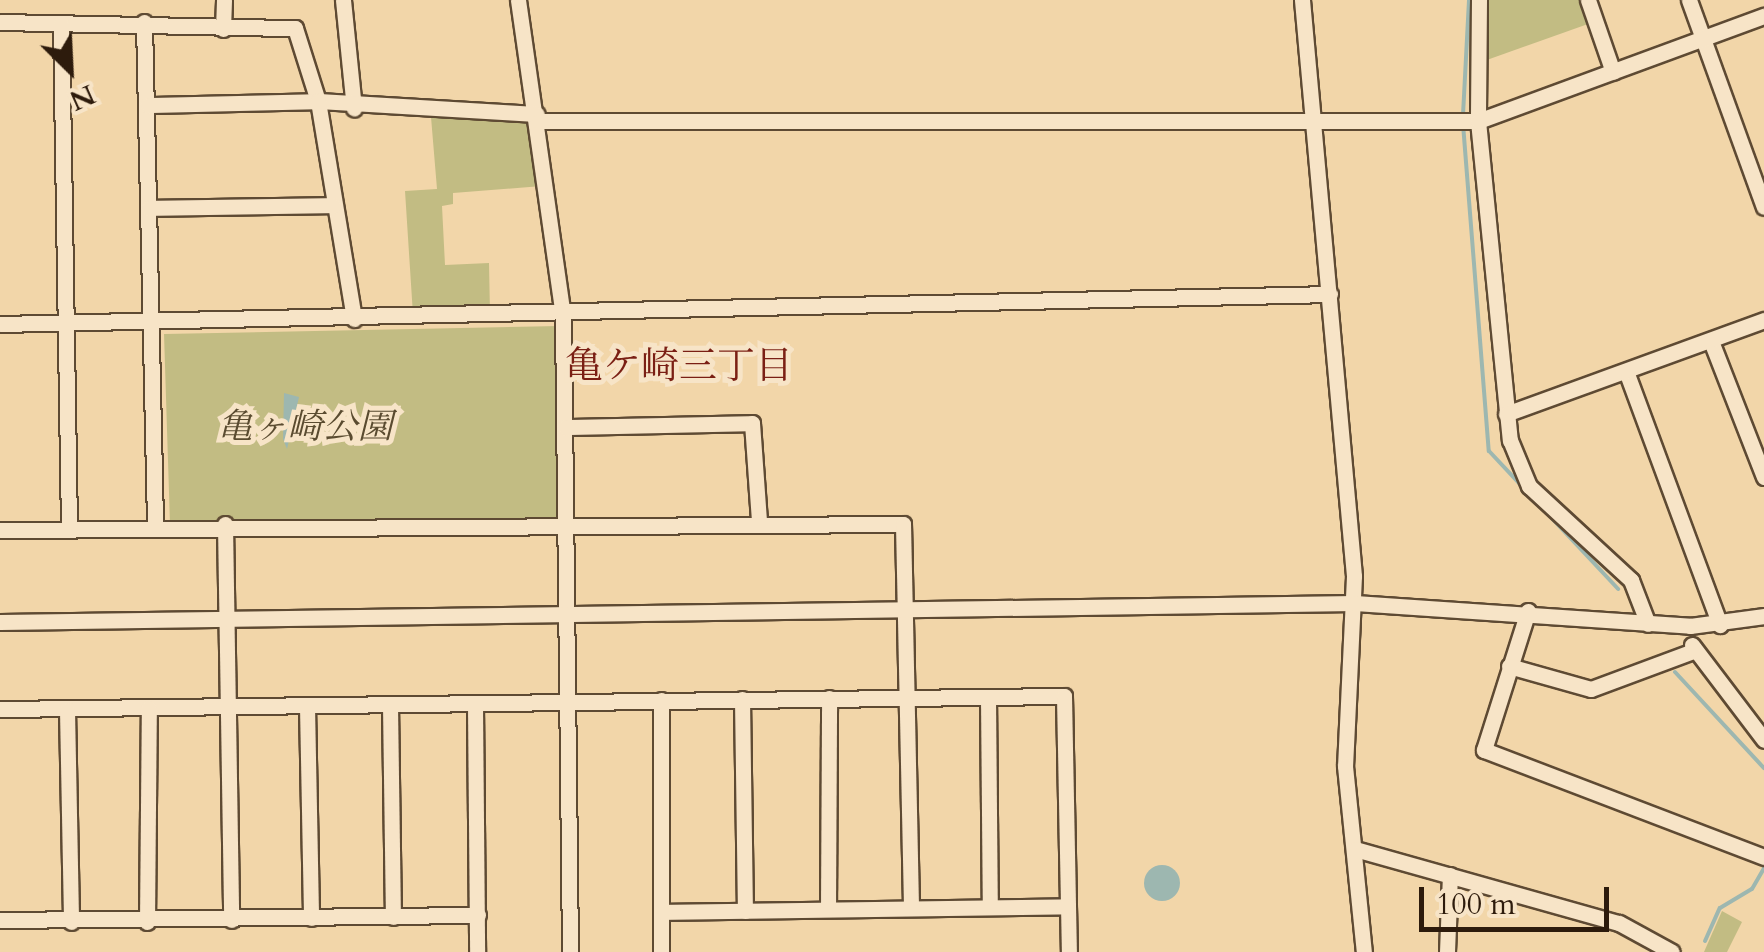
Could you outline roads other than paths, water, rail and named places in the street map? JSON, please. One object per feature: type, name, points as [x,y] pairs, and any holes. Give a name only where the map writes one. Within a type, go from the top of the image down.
[{"type":"street","points":[[223,29],[224,0]]},
{"type":"street","points":[[343,0],[354,108]]},
{"type":"street","points":[[518,0],[538,118],[563,316],[570,952]]},
{"type":"street","points":[[1302,0],[1355,603],[1345,766],[1364,952]]},
{"type":"street","points":[[1479,0],[1478,121],[1506,414],[1529,486],[1631,580],[1648,624]]},
{"type":"street","points":[[1588,0],[1614,72]]},
{"type":"street","points":[[1689,0],[1764,208]]},
{"type":"street","points":[[148,105],[318,101],[354,108],[538,118],[1478,121],[1764,16]]},
{"type":"street","points":[[0,22],[295,28],[318,101],[354,319]]},
{"type":"street","points":[[144,22],[155,524]]},
{"type":"street","points":[[60,24],[69,527]]},
{"type":"street","points":[[150,208],[333,205]]},
{"type":"street","points":[[0,324],[563,316],[1330,294]]},
{"type":"street","points":[[1506,414],[1764,320]]},
{"type":"street","points":[[1710,341],[1764,477]]},
{"type":"street","points":[[1626,371],[1720,625]]},
{"type":"street","points":[[564,427],[752,423],[759,520]]},
{"type":"street","points":[[0,530],[155,524],[759,520],[903,524],[911,698],[911,908]]},
{"type":"street","points":[[225,524],[230,920]]},
{"type":"street","points":[[0,622],[1355,603],[1528,611],[1690,626],[1720,625],[1764,616]]},
{"type":"street","points":[[1528,611],[1484,750],[1764,858]]},
{"type":"street","points":[[1690,626],[1693,651],[1764,740]]},
{"type":"street","points":[[1508,666],[1591,689],[1693,651]]},
{"type":"street","points":[[0,709],[1064,696],[1069,952]]},
{"type":"street","points":[[988,697],[990,907]]},
{"type":"street","points":[[828,698],[828,910]]},
{"type":"street","points":[[742,699],[745,911]]},
{"type":"street","points":[[661,700],[662,952]]},
{"type":"street","points":[[390,705],[393,917]]},
{"type":"street","points":[[307,706],[311,918]]},
{"type":"street","points":[[475,706],[478,952]]},
{"type":"street","points":[[147,922],[150,708]]},
{"type":"street","points":[[67,710],[71,922]]},
{"type":"street","points":[[1356,849],[1619,923],[1672,952]]},
{"type":"street","points":[[1447,952],[1450,875]]},
{"type":"street","points":[[663,912],[1068,906]]},
{"type":"street","points":[[0,920],[147,922],[478,915]]},
{"type":"water","points":[[284,393],[299,397],[287,449],[283,439]]},
{"type":"water","points":[[1162,865],[1175,870],[1180,883],[1175,896],[1162,901],[1149,896],[1144,883],[1149,870]]},
{"type":"waterway","points":[[1463,115],[1469,0]]},
{"type":"waterway","points":[[1463,124],[1489,451],[1618,589]]},
{"type":"waterway","points":[[1675,672],[1764,768]]},
{"type":"waterway","points":[[1705,941],[1720,908],[1752,889],[1764,868]]},
{"type":"district","name":"亀ケ崎三丁目","points":[[679,367]]},
{"type":"park label","name":"亀ヶ崎公園","points":[[305,427]]}]
